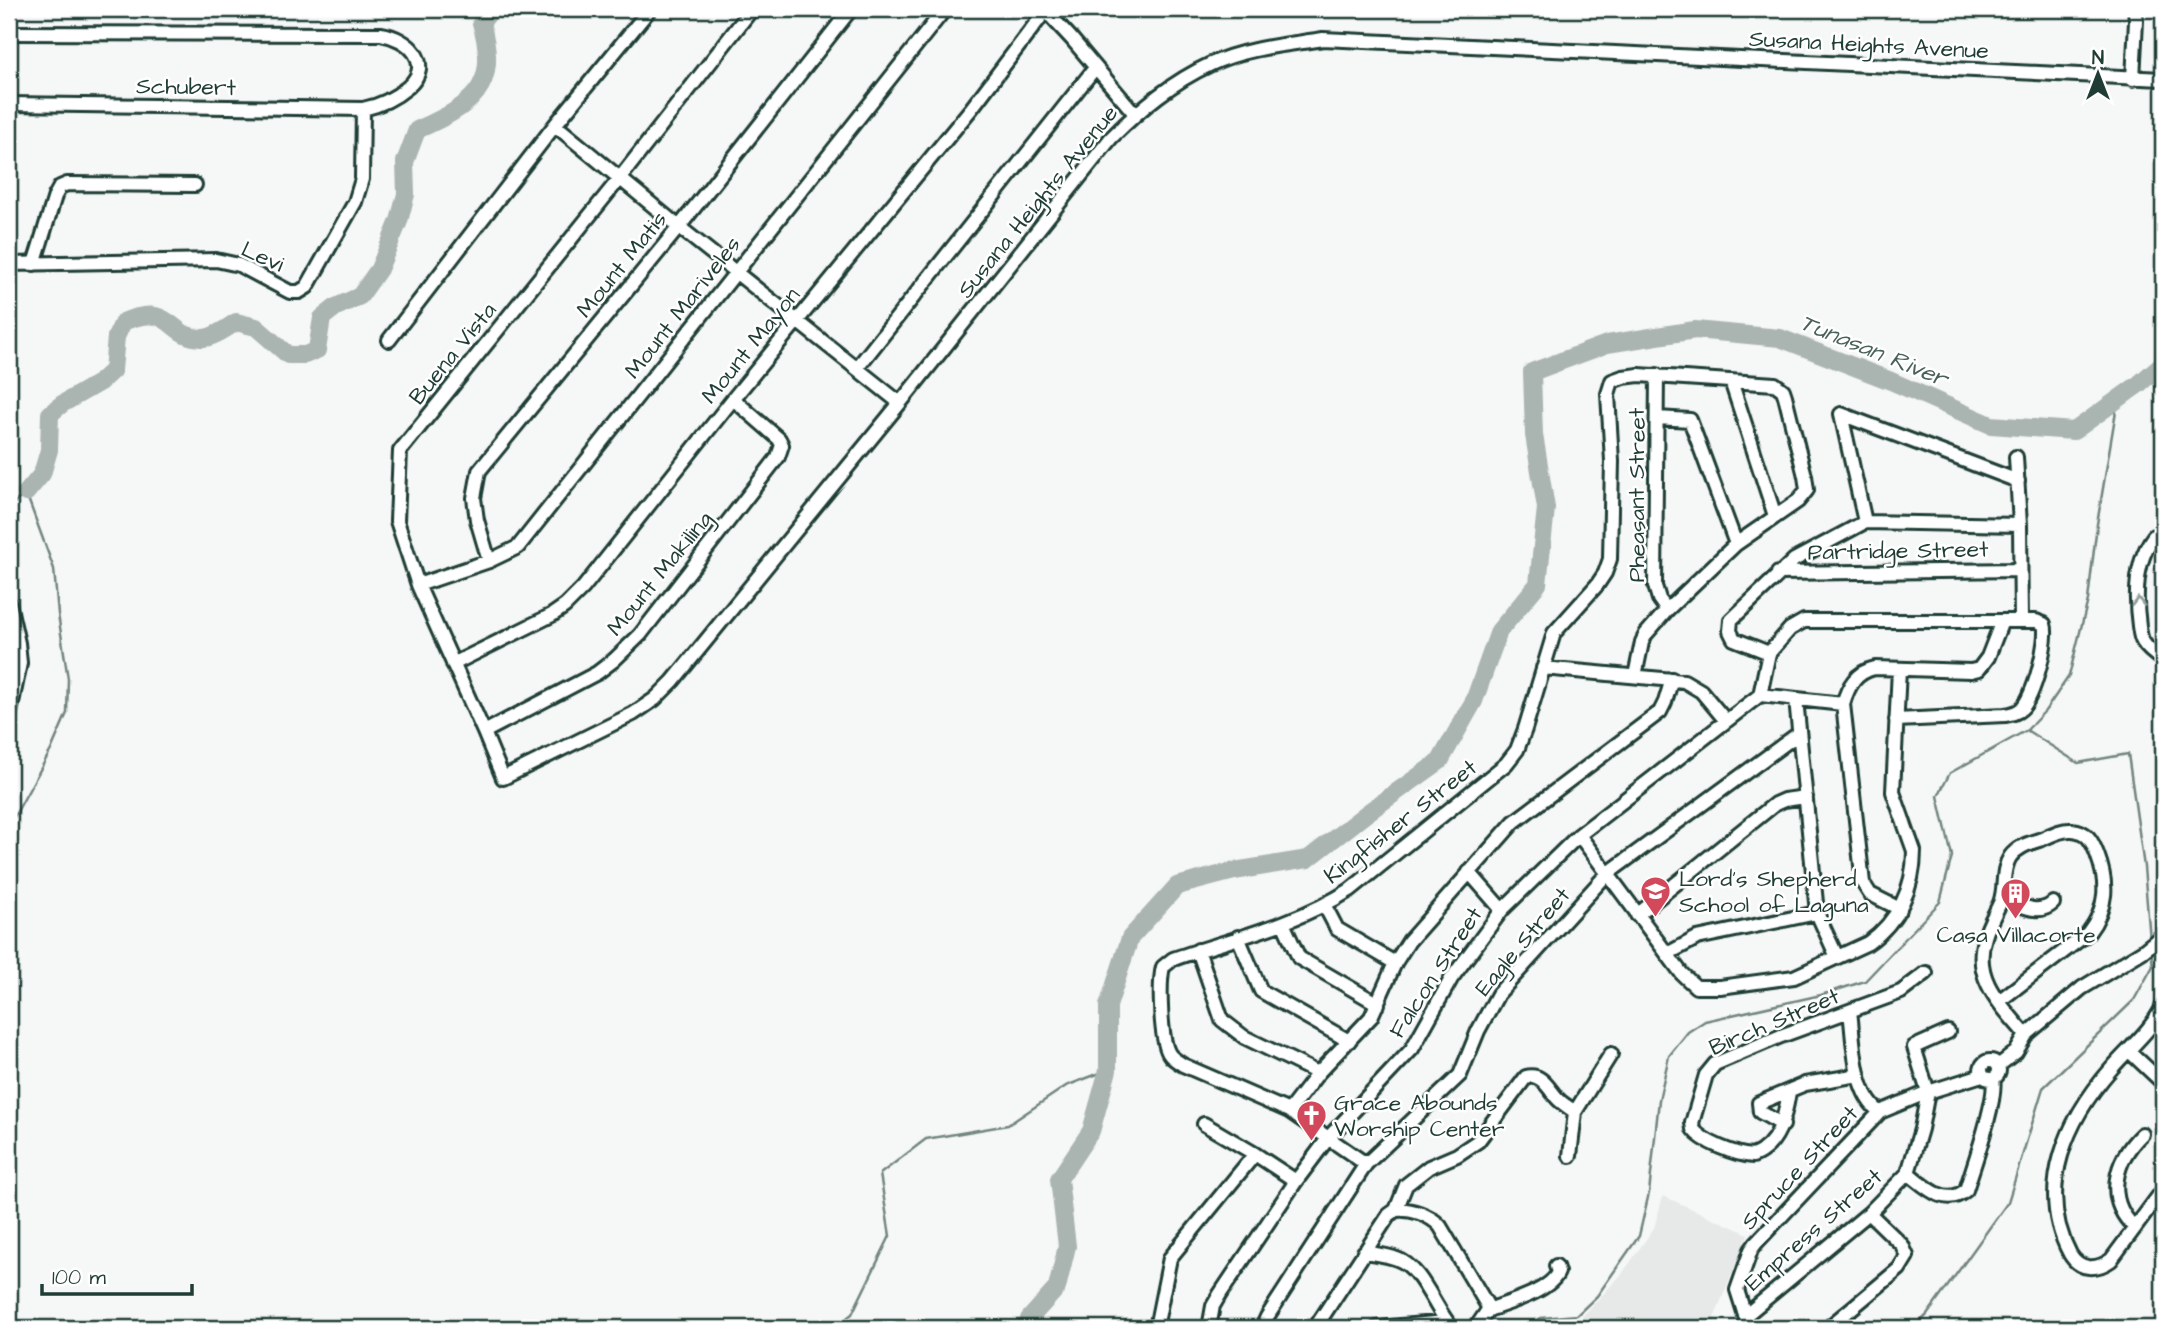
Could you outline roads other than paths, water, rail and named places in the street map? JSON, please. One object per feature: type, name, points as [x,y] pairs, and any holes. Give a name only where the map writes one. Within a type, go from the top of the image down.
[{"type":"street","points":[[389,340],[555,125],[650,9]]},
{"type":"street","name":"Buena Vista","points":[[503,778],[418,585],[397,521],[400,451],[752,9]]},
{"type":"street","name":"Mount Matis","points":[[489,561],[477,520],[474,498],[479,471],[679,227],[851,9]]},
{"type":"street","name":"Mount Mariveles","points":[[418,585],[489,561],[510,552],[525,540],[945,9]]},
{"type":"street","points":[[2133,79],[2135,9]]},
{"type":"street","points":[[1045,10],[1135,114]]},
{"type":"street","name":"Mount Mayon","points":[[453,664],[552,615],[576,596],[797,320],[965,117],[1045,10]]},
{"type":"street","points":[[9,33],[375,34],[399,38],[414,50],[418,58],[419,68],[415,78],[408,87],[377,106],[363,109]]},
{"type":"street","name":"Susana Heights Avenue","points":[[503,778],[633,714],[655,699],[673,681],[900,403],[1111,138],[1135,114],[1174,84],[1213,63],[1263,48],[1323,39],[2163,79]]},
{"type":"street","points":[[857,368],[1095,68]]},
{"type":"street","name":"Schubert","points":[[9,104],[363,109]]},
{"type":"street","name":"Levi","points":[[9,264],[216,260],[239,265],[290,292],[299,292],[307,287],[355,202],[362,179],[363,109]]},
{"type":"street","points":[[555,125],[900,403]]},
{"type":"street","points":[[34,264],[60,187],[67,184],[195,185]]},
{"type":"street","points":[[1635,676],[1642,642],[1667,611],[1736,544],[1798,501],[1807,490],[1783,390],[1775,384],[1657,375]]},
{"type":"street","name":"Pheasant Street","points":[[1657,375],[1655,586],[1667,611]]},
{"type":"street","name":"Kingfisher Street","points":[[1366,1164],[1289,1111],[1183,1065],[1170,1056],[1165,1043],[1161,973],[1167,962],[1325,906],[1350,890],[1506,764],[1517,750],[1525,729],[1554,633],[1597,585],[1610,559],[1612,461],[1608,394],[1612,381],[1623,377],[1657,375]]},
{"type":"street","points":[[1731,381],[1776,516]]},
{"type":"street","name":"Mount Makiling","points":[[484,732],[597,673],[627,648],[640,635],[778,457],[782,445],[779,439],[733,399]]},
{"type":"street","points":[[1865,522],[1841,414],[2018,481]]},
{"type":"street","points":[[1657,418],[1690,420],[1736,544]]},
{"type":"street","points":[[2016,457],[2021,621]]},
{"type":"street","points":[[1769,653],[1734,639],[1730,631],[1731,620],[1794,559],[1865,522],[2020,525]]},
{"type":"street","points":[[2163,535],[2154,536],[2147,546],[2139,573],[2136,605],[2141,640],[2150,652],[2163,660]]},
{"type":"street","name":"Partridge Street","points":[[1778,573],[2020,570]]},
{"type":"street","points":[[9,603],[20,663],[9,718]]},
{"type":"street","points":[[1843,704],[1760,695],[1769,653],[1790,629],[1804,621],[2036,621],[2044,624],[2046,631],[2040,670],[2020,710],[2006,715],[1896,720]]},
{"type":"street","points":[[1900,909],[1870,894],[1863,883],[1843,704],[1850,685],[1864,670],[1979,669],[1988,657],[2002,621]]},
{"type":"street","points":[[1543,668],[1672,679],[1693,685],[1726,720]]},
{"type":"street","points":[[1579,835],[1667,954],[1696,987],[1720,987],[1794,977],[1868,943],[1888,927],[1900,909],[1908,890],[1914,861],[1914,851],[1893,792],[1899,668]]},
{"type":"street","points":[[1289,1111],[1318,1073],[1363,1028],[1409,941],[1469,872],[1518,818],[1660,712],[1672,679]]},
{"type":"street","name":"Falcon Street","points":[[1209,1328],[1213,1306],[1220,1294],[1296,1181],[1329,1137],[1412,1049],[1451,979],[1502,910],[1579,835],[1760,695]]},
{"type":"street","points":[[1796,699],[1817,913],[1837,957]]},
{"type":"street","name":"Eagle Street","points":[[1262,1328],[1366,1164],[1460,1075],[1478,1031],[1498,994],[1607,874],[1798,734]]},
{"type":"street","points":[[1637,915],[1775,804],[1806,797]]},
{"type":"street","points":[[1999,1001],[2088,933],[2096,923],[2105,892],[2105,880],[2088,835],[2080,831],[2065,830],[2021,846],[2012,853],[2007,862],[2002,898],[1984,937],[1981,952],[1984,978],[1999,1001],[2025,1035],[2082,988],[2160,938]]},
{"type":"street","points":[[1469,872],[1502,910]]},
{"type":"street","points":[[2002,898],[2038,910],[2047,909],[2053,903]]},
{"type":"street","points":[[1325,906],[1337,929],[1395,963]]},
{"type":"street","points":[[1667,954],[1697,938],[1817,913]]},
{"type":"street","points":[[1283,923],[1299,958],[1378,1004]]},
{"type":"street","points":[[1238,937],[1261,991],[1349,1041]]},
{"type":"street","points":[[1198,950],[1222,1020],[1235,1032],[1318,1073]]},
{"type":"street","name":"Birch Street","points":[[1783,1125],[1766,1148],[1753,1156],[1735,1152],[1696,1134],[1692,1123],[1710,1068],[1781,1036],[1901,992],[1926,973]]},
{"type":"street","points":[[2163,1008],[2129,1051],[2098,1084],[2073,1122],[2059,1156],[2056,1187],[2062,1234],[2075,1261],[2087,1268],[2101,1268],[2111,1261],[2163,1189]]},
{"type":"street","points":[[1850,1011],[1859,1075],[1865,1096],[1873,1107],[1880,1111]]},
{"type":"street","points":[[1928,1092],[1914,1047],[1948,1032]]},
{"type":"street","name":"Spruce Street","points":[[1747,1322],[1737,1286],[1753,1246],[1880,1111],[1928,1092],[1988,1077],[1982,1067],[1988,1062],[1998,1066],[2016,1052],[2025,1035]]},
{"type":"street","points":[[2129,1051],[2163,1083]]},
{"type":"street","points":[[1570,1156],[1575,1112],[1611,1054]]},
{"type":"street","points":[[1789,1092],[1783,1125],[1760,1112],[1759,1103],[1805,1084],[1859,1075]]},
{"type":"street","points":[[1396,1210],[1406,1185],[1429,1167],[1457,1155],[1478,1141],[1526,1077],[1534,1076],[1541,1080],[1557,1098],[1575,1112]]},
{"type":"street","points":[[1908,1173],[1936,1195],[1959,1196],[1966,1190],[1992,1103],[1994,1084],[1988,1077]]},
{"type":"street","name":"Empress Street","points":[[1747,1322],[1869,1213],[1908,1173],[1928,1092]]},
{"type":"street","points":[[1204,1124],[1296,1181]]},
{"type":"street","points":[[2135,1228],[2121,1212],[2116,1187],[2124,1155],[2142,1134]]},
{"type":"street","points":[[1156,1328],[1170,1258],[1255,1154]]},
{"type":"street","points":[[1315,1328],[1389,1214],[1404,1209],[1436,1222],[1488,1310]]},
{"type":"street","points":[[1828,1328],[1899,1269],[1907,1256],[1902,1245],[1869,1213]]},
{"type":"street","points":[[1364,1252],[1405,1262],[1419,1278],[1449,1325]]},
{"type":"street","points":[[1472,1328],[1477,1326],[1488,1310],[1548,1286],[1556,1278],[1556,1266]]},
{"type":"street","points":[[1377,1328],[1449,1325]]},
{"type":"waterway","points":[[26,493],[42,474],[49,450],[50,414],[100,382],[113,370],[116,337],[123,322],[152,316],[161,318],[190,336],[201,338],[215,335],[236,322],[256,327],[288,355],[305,355],[317,350],[322,318],[336,307],[360,296],[379,269],[399,221],[406,194],[405,162],[417,130],[466,103],[484,80],[487,64],[481,23],[492,9]]},
{"type":"waterway","name":"Tunasan River","points":[[1028,1328],[1029,1319],[1057,1288],[1067,1246],[1059,1179],[1091,1131],[1108,1070],[1108,1006],[1130,938],[1177,886],[1234,871],[1308,859],[1440,761],[1474,701],[1499,631],[1538,584],[1546,508],[1534,435],[1532,372],[1607,344],[1695,330],[1780,338],[1891,381],[1991,425],[2074,431],[2139,384],[2163,363]]},
{"type":"waterway","points":[[1521,1328],[1541,1318],[1577,1315],[1597,1296],[1639,1236],[1649,1193],[1659,1100],[1669,1056],[1688,1032],[1705,1021],[1821,995],[1865,981],[1940,902],[1952,856],[1938,796],[1950,773],[2027,730],[2045,711],[2069,676],[2088,600],[2097,524],[2118,399]]},
{"type":"waterway","points":[[9,507],[26,493],[54,569],[68,679],[67,713],[51,750],[9,826]]},
{"type":"waterway","points":[[2028,731],[2078,763],[2128,754],[2144,867],[2150,940]]},
{"type":"waterway","points":[[1914,1328],[1927,1315],[2008,1202],[2043,1088],[2134,1000],[2153,966],[2151,950]]},
{"type":"waterway","points":[[834,1328],[852,1314],[890,1236],[880,1174],[926,1139],[1008,1125],[1066,1086],[1108,1070]]},
{"type":"place","name":"Lord's Shepherd School of Laguna","points":[[1656,918]]},
{"type":"place","name":"Casa Villacorte","points":[[2016,920]]},
{"type":"place","name":"Grace Abounds Worship Center","points":[[1311,1142]]}]
